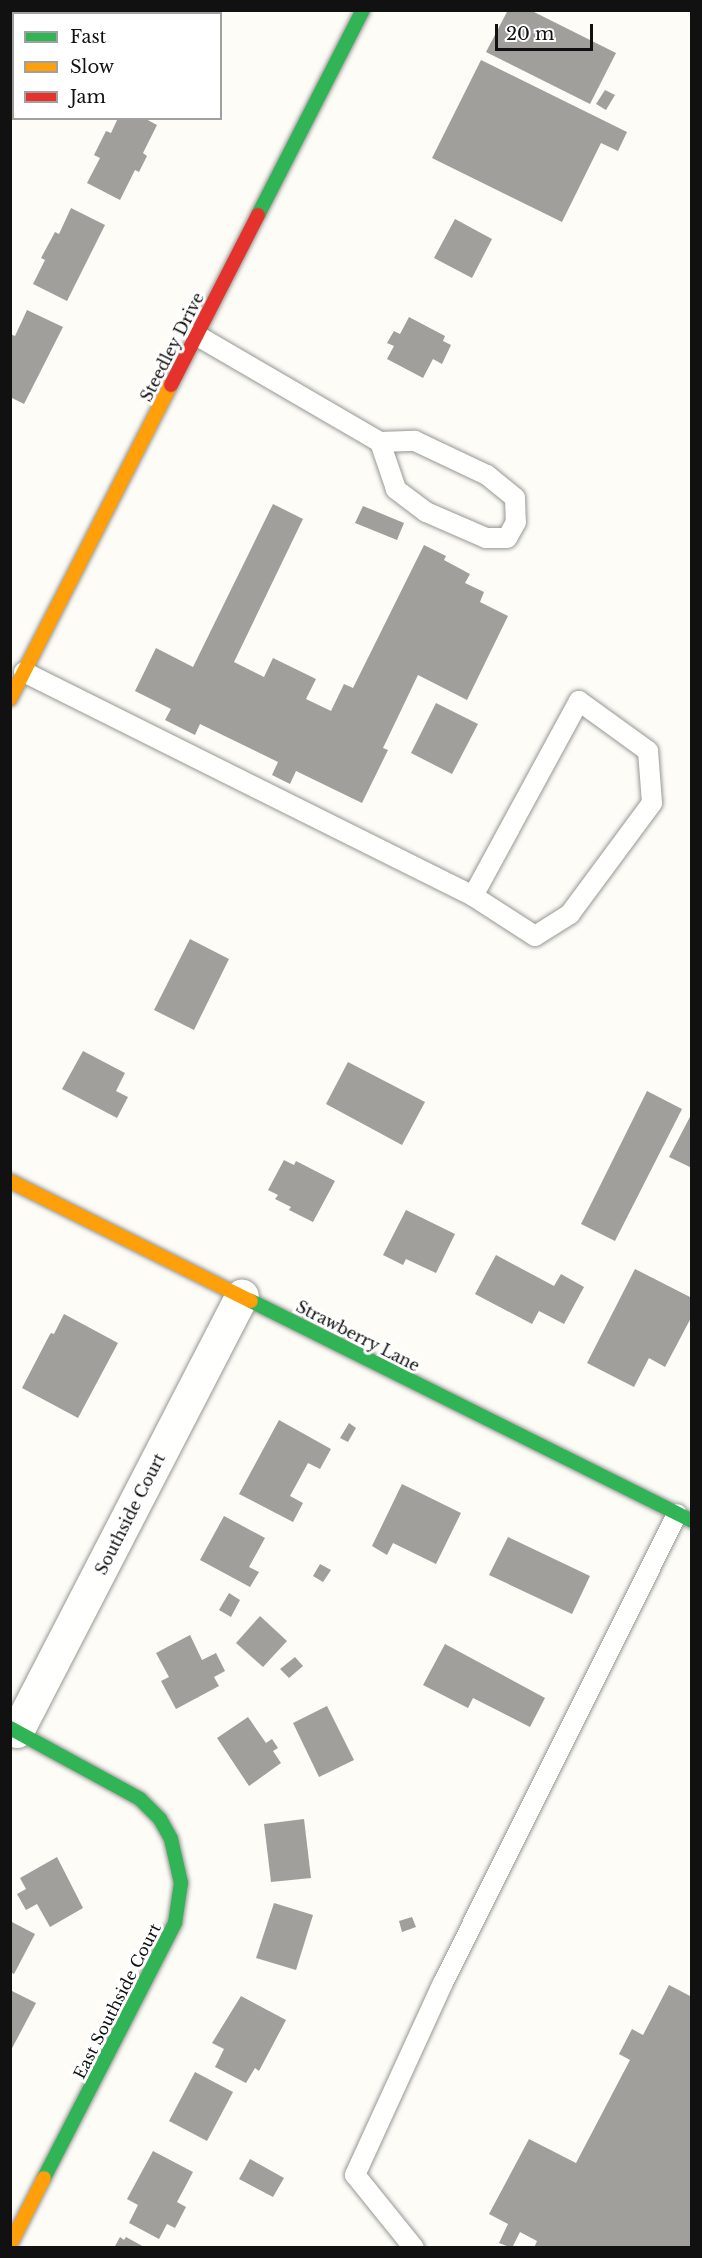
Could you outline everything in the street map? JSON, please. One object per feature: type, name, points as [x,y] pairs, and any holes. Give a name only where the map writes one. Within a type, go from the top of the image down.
[{"type":"street","name":"Steedley Drive","points":[[10,699],[363,10]]},
{"type":"street","name":"Strawberry Lane","points":[[10,1180],[684,1517]]},
{"type":"street","name":"Southside Court","points":[[14,1730],[243,1296]]},
{"type":"street","name":"East Southside Court","points":[[10,2245],[175,1923],[181,1883],[171,1839],[160,1819],[140,1799],[14,1730]]},
{"type":"lane","points":[[196,335],[380,442],[415,441],[487,475],[514,498],[516,522],[507,538],[486,538],[426,512],[396,489],[380,442]]},
{"type":"lane","points":[[24,672],[473,896],[535,936],[570,914],[652,803],[648,751],[579,701],[473,896]]},
{"type":"lane","points":[[414,2247],[355,2175],[443,1983],[684,1517]]},
{"type":"building","points":[[508,10],[530,10],[616,53],[590,104],[486,52]]},
{"type":"building","points":[[481,60],[627,132],[618,151],[601,143],[562,222],[432,158]]},
{"type":"building","points":[[605,90],[615,95],[606,110],[596,104]]},
{"type":"building","points":[[117,120],[148,120],[157,125],[143,153],[147,156],[139,172],[135,170],[120,200],[87,183],[100,158],[94,155],[106,131],[111,133]]},
{"type":"building","points":[[71,208],[105,225],[67,301],[33,284],[45,260],[41,258],[55,232],[59,234]]},
{"type":"building","points":[[455,219],[492,239],[472,278],[434,258]]},
{"type":"building","points":[[27,310],[63,327],[24,404],[10,397],[10,334],[15,336]]},
{"type":"building","points":[[409,317],[445,336],[443,341],[451,345],[442,364],[433,359],[423,378],[387,359],[394,346],[387,343],[394,331],[400,334]]},
{"type":"building","points":[[273,504],[303,519],[234,662],[264,677],[273,658],[316,679],[306,699],[331,711],[344,684],[353,688],[424,545],[446,556],[444,560],[470,574],[465,583],[484,592],[480,602],[508,616],[467,700],[418,675],[383,748],[388,750],[362,803],[296,771],[290,784],[272,775],[278,762],[200,724],[195,735],[165,720],[171,709],[135,691],[156,648],[193,667]]},
{"type":"building","points":[[363,506],[404,523],[397,540],[355,523]]},
{"type":"building","points":[[436,703],[478,724],[452,774],[411,753]]},
{"type":"building","points":[[190,939],[229,959],[194,1030],[154,1010]]},
{"type":"building","points":[[83,1051],[125,1073],[116,1091],[128,1097],[117,1118],[62,1089]]},
{"type":"building","points":[[348,1062],[425,1102],[402,1145],[326,1104]]},
{"type":"building","points":[[647,1091],[682,1109],[615,1241],[581,1224]]},
{"type":"building","points":[[692,1113],[692,1168],[669,1157]]},
{"type":"building","points":[[284,1160],[294,1165],[296,1161],[335,1181],[313,1222],[289,1210],[291,1207],[275,1199],[278,1195],[268,1190]]},
{"type":"building","points":[[406,1210],[455,1234],[436,1273],[406,1259],[403,1265],[383,1255]]},
{"type":"building","points":[[496,1255],[554,1286],[561,1274],[584,1287],[564,1324],[539,1311],[532,1324],[475,1294]]},
{"type":"building","points":[[635,1269],[692,1298],[692,1316],[665,1367],[649,1358],[634,1387],[587,1363]]},
{"type":"building","points":[[64,1314],[118,1343],[78,1418],[22,1388],[49,1336],[51,1333],[54,1334]]},
{"type":"building","points":[[279,1420],[331,1449],[320,1469],[308,1463],[290,1496],[303,1503],[293,1522],[239,1494]]},
{"type":"building","points":[[349,1423],[356,1428],[348,1442],[340,1438]]},
{"type":"building","points":[[402,1484],[461,1513],[436,1564],[393,1543],[387,1555],[372,1546]]},
{"type":"building","points":[[224,1516],[265,1538],[249,1567],[259,1572],[250,1587],[200,1560]]},
{"type":"building","points":[[508,1537],[590,1576],[572,1614],[489,1575]]},
{"type":"building","points":[[320,1564],[331,1570],[323,1582],[313,1576]]},
{"type":"building","points":[[229,1593],[240,1600],[231,1617],[219,1610]]},
{"type":"building","points":[[260,1616],[287,1641],[263,1667],[236,1643]]},
{"type":"building","points":[[190,1635],[202,1660],[216,1653],[225,1671],[214,1677],[219,1686],[176,1709],[161,1681],[169,1677],[156,1653]]},
{"type":"building","points":[[445,1644],[545,1698],[530,1727],[473,1698],[468,1708],[423,1685]]},
{"type":"building","points":[[295,1657],[303,1666],[289,1678],[280,1669]]},
{"type":"building","points":[[327,1706],[354,1760],[319,1777],[293,1723]]},
{"type":"building","points":[[248,1717],[266,1743],[272,1739],[278,1748],[273,1751],[281,1763],[249,1786],[217,1738]]},
{"type":"building","points":[[304,1819],[311,1878],[271,1882],[264,1824]]},
{"type":"building","points":[[57,1857],[83,1908],[50,1927],[37,1904],[26,1910],[17,1894],[26,1889],[20,1878]]},
{"type":"building","points":[[274,1903],[313,1915],[296,1970],[256,1958]]},
{"type":"building","points":[[412,1917],[416,1927],[402,1932],[399,1921]]},
{"type":"building","points":[[10,1921],[35,1934],[14,1974],[10,1972]]},
{"type":"building","points":[[669,1985],[692,1997],[692,2248],[534,2248],[537,2241],[520,2232],[512,2248],[499,2243],[508,2224],[489,2214],[529,2139],[576,2163],[630,2060],[619,2054],[632,2029],[643,2035]]},
{"type":"building","points":[[10,1990],[36,2003],[10,2052]]},
{"type":"building","points":[[241,1996],[286,2020],[259,2071],[255,2068],[246,2083],[215,2067],[224,2049],[212,2043]]},
{"type":"building","points":[[195,2072],[233,2092],[207,2141],[169,2121]]},
{"type":"building","points":[[153,2151],[193,2172],[177,2202],[186,2207],[175,2228],[167,2224],[159,2239],[129,2223],[138,2205],[127,2199]]},
{"type":"building","points":[[250,2159],[284,2178],[273,2197],[239,2179]]},
{"type":"building","points":[[120,2237],[124,2240],[126,2237],[146,2248],[114,2248]]},
{"type":"traffic: fast","points":[[258,215],[363,10]]},
{"type":"traffic: fast","points":[[251,1301],[692,1521]]},
{"type":"traffic: fast","points":[[10,1728],[140,1799],[160,1819],[171,1839],[181,1883],[175,1923],[44,2178]]},
{"type":"traffic: slow","points":[[10,699],[171,385]]},
{"type":"traffic: slow","points":[[10,1181],[251,1301]]},
{"type":"traffic: slow","points":[[10,2245],[44,2178]]},
{"type":"traffic: jam","points":[[171,385],[258,215]]}]
